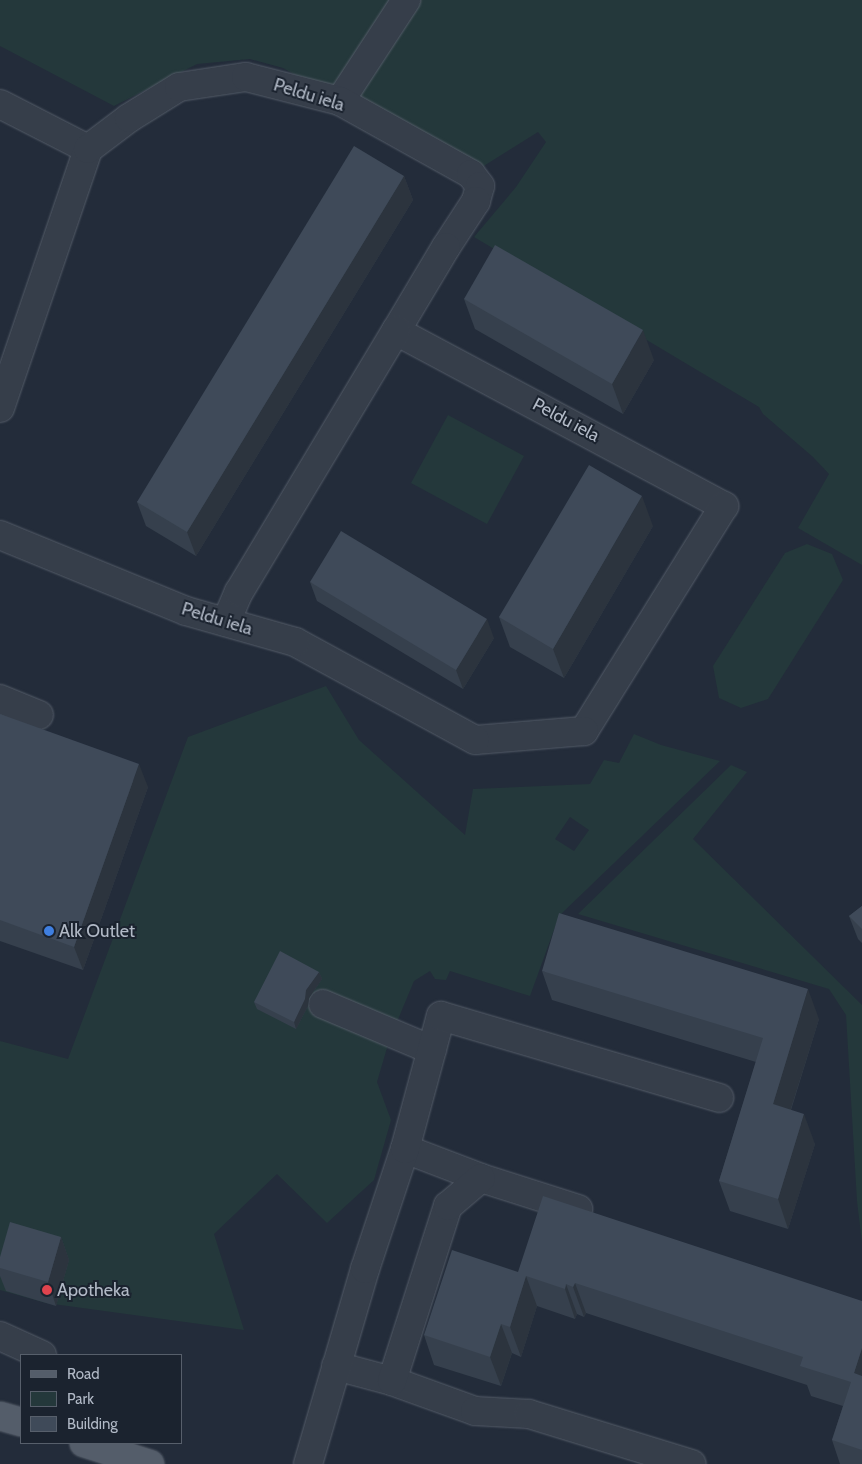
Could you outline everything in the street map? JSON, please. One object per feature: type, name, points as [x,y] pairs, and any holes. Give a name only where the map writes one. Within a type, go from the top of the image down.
[{"type":"main road","points":[[0,1416],[20,1422]]},
{"type":"main road","points":[[88,1444],[131,1454]]},
{"type":"street","points":[[340,101],[406,0]]},
{"type":"street","name":"Peldu iela","points":[[0,536],[186,611],[295,642],[475,740],[584,730],[724,506],[396,331],[476,201],[480,186],[471,174],[340,101],[246,77],[179,87],[129,118],[88,150]]},
{"type":"street","points":[[0,104],[88,150],[0,408]]},
{"type":"street","points":[[226,622],[238,592],[396,331]]},
{"type":"street","points":[[0,699],[40,715]]},
{"type":"street","points":[[323,1004],[432,1050]]},
{"type":"street","points":[[308,1464],[365,1269],[405,1149],[441,1016],[719,1098]]},
{"type":"street","points":[[405,1149],[482,1178],[602,1217]]},
{"type":"street","points":[[392,1381],[448,1206],[482,1178]]},
{"type":"street","points":[[0,1336],[40,1354]]},
{"type":"street","points":[[336,1366],[392,1381],[475,1411],[529,1414],[692,1464]]},
{"type":"green space","points":[[0,0],[862,0],[862,565],[798,528],[829,474],[813,457],[763,414],[759,407],[474,237],[516,187],[546,142],[538,132],[471,174],[283,68],[250,59],[197,64],[114,106],[0,46]]},
{"type":"green space","points":[[448,415],[524,456],[487,524],[411,483]]},
{"type":"green space","points":[[807,544],[832,554],[843,580],[768,699],[741,708],[719,698],[713,666],[785,553]]},
{"type":"green space","points":[[326,686],[359,740],[465,835],[473,789],[590,784],[604,760],[619,763],[634,734],[661,745],[720,761],[559,916],[530,996],[450,971],[446,980],[435,979],[430,971],[414,981],[389,1041],[377,1082],[391,1120],[374,1180],[327,1223],[277,1174],[214,1234],[244,1330],[46,1303],[0,1290],[0,1041],[68,1059],[188,737]],"holes":[[[570,817],[589,830],[574,851],[555,839]]]},
{"type":"green space","points":[[731,765],[747,772],[693,839],[862,1005],[862,1243],[857,1201],[846,1015],[829,989],[578,914]]},
{"type":"building","points":[[354,146],[404,176],[187,532],[137,502]]},
{"type":"building","points":[[495,245],[643,330],[612,384],[464,299]]},
{"type":"building","points":[[589,465],[642,496],[553,649],[499,617]]},
{"type":"building","points":[[341,531],[487,619],[456,670],[310,582]]},
{"type":"building","points":[[0,714],[139,764],[74,947],[0,920]]},
{"type":"building","points":[[862,906],[862,929],[849,916]]},
{"type":"building","points":[[559,913],[808,989],[773,1104],[804,1114],[778,1199],[719,1181],[763,1038],[542,971]]},
{"type":"building","points":[[280,951],[319,972],[306,990],[305,999],[294,1022],[254,1002]]},
{"type":"building","points":[[543,1196],[862,1301],[862,1348],[854,1373],[862,1376],[862,1450],[832,1440],[851,1382],[800,1366],[803,1357],[575,1283],[573,1287],[566,1284],[565,1289],[526,1276],[510,1327],[501,1324],[490,1357],[424,1335],[452,1250],[518,1272]]},
{"type":"building","points":[[10,1222],[61,1237],[48,1282],[0,1268],[0,1257]]},
{"type":"place","name":"Alk Outlet","points":[[49,931]]},
{"type":"place","name":"Apotheka","points":[[47,1290]]}]
